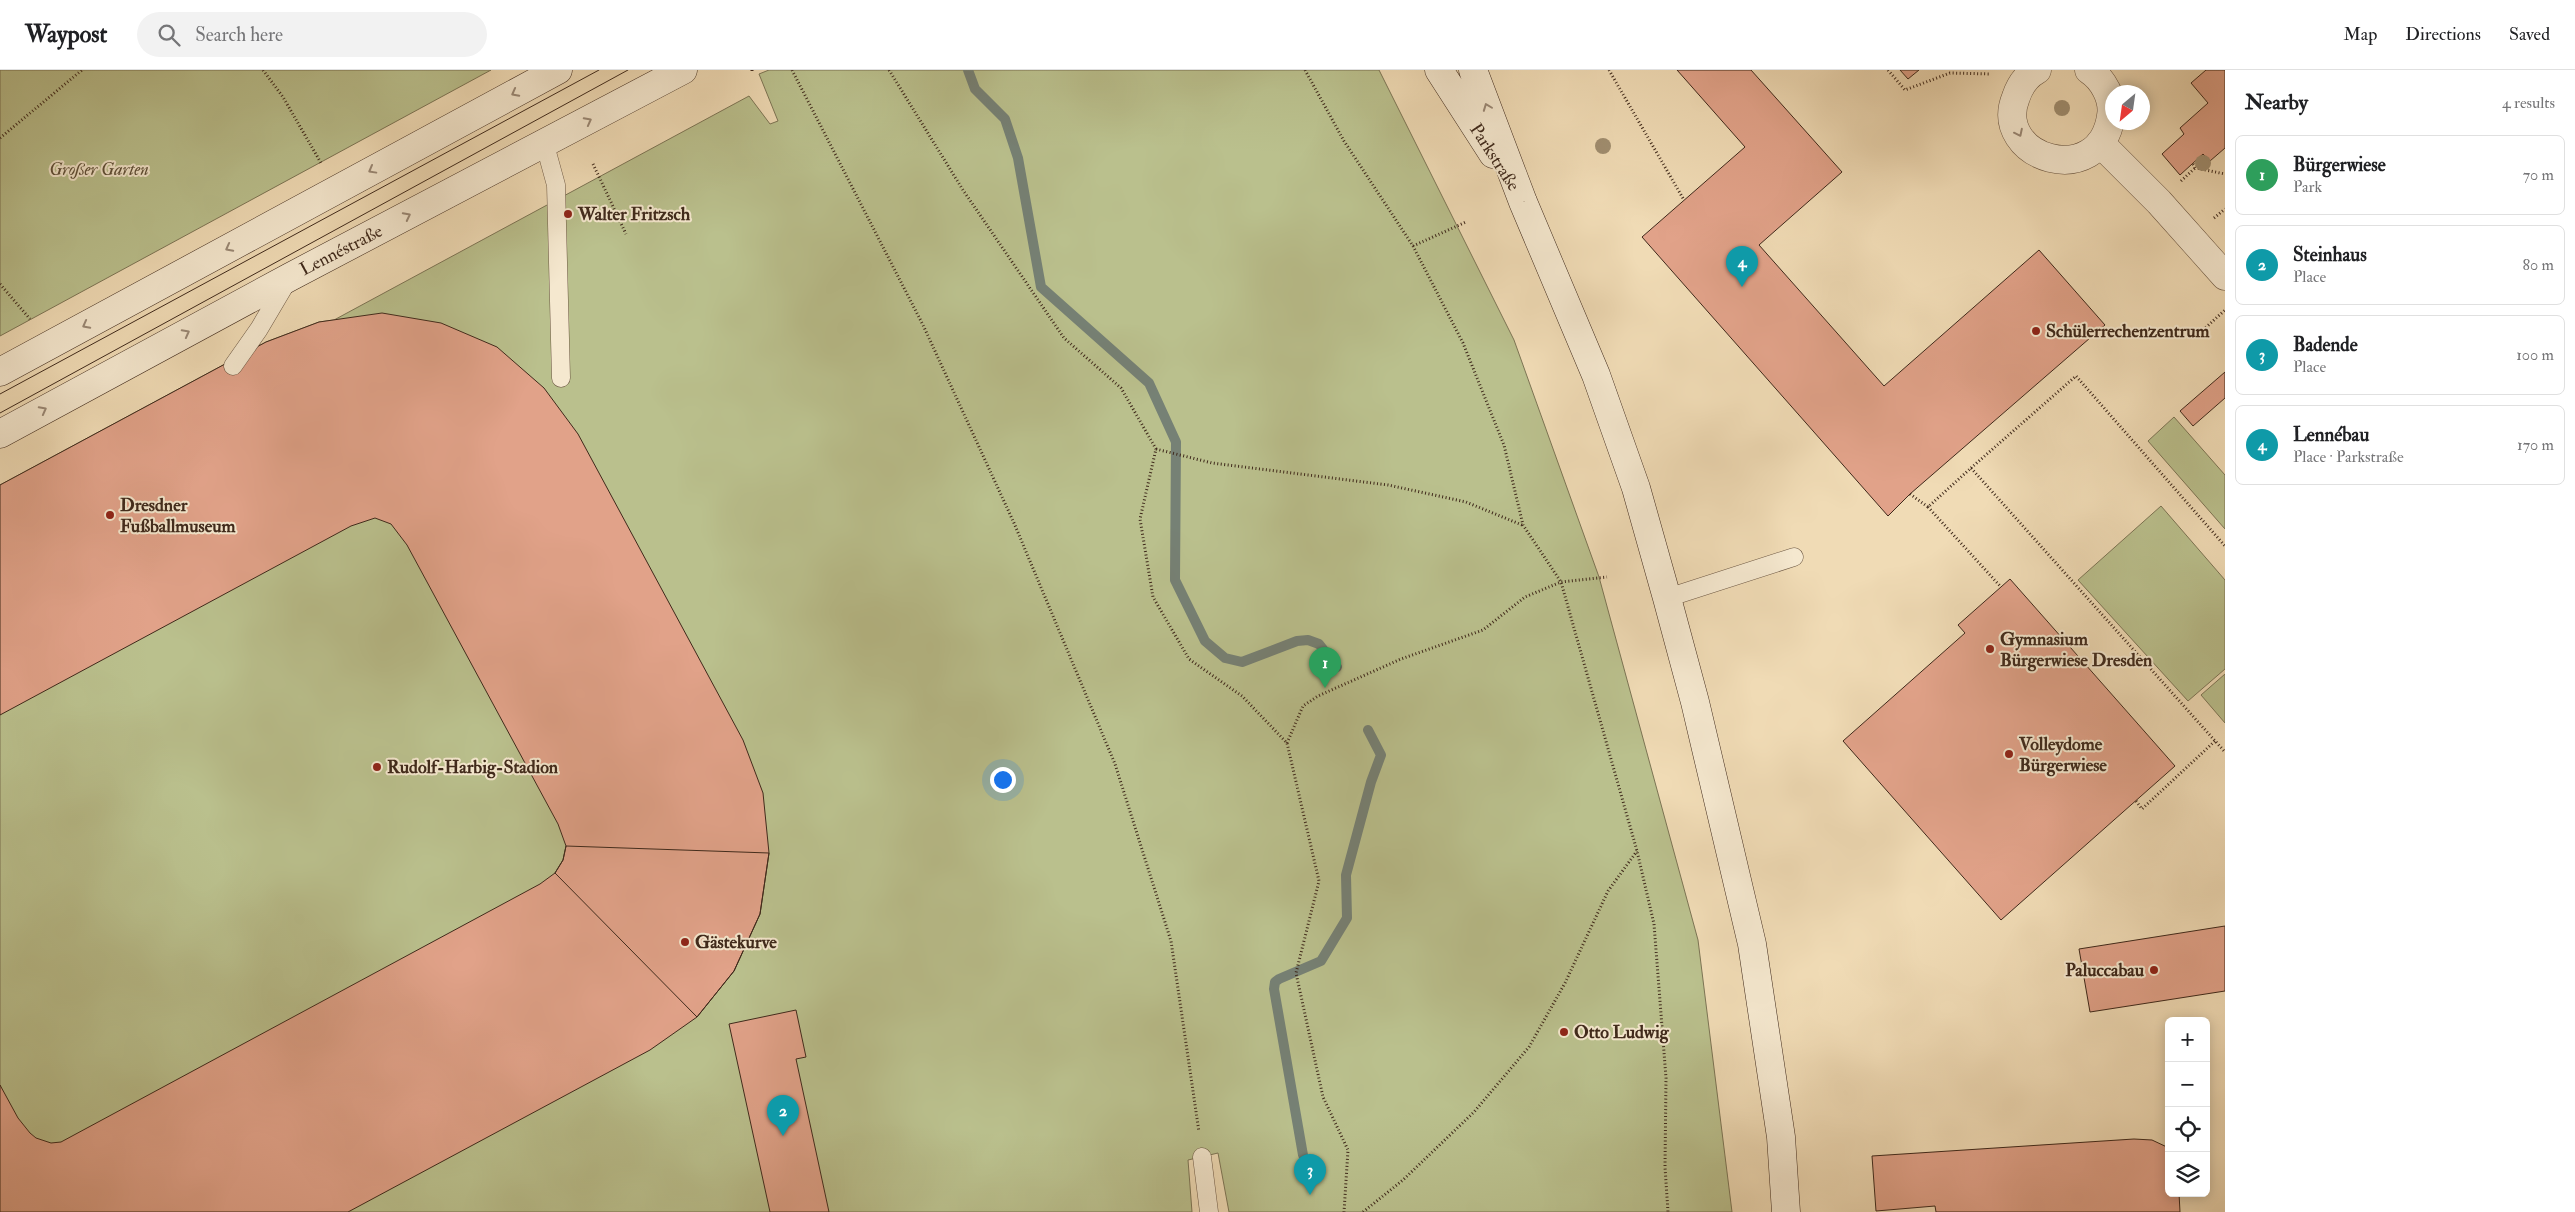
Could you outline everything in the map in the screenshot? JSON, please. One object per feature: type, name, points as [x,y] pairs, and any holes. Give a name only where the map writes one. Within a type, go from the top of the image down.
[{"type":"main road","points":[[0,372],[558,70]]},
{"type":"main road","name":"Lennéstraße","points":[[0,434],[290,277],[545,145],[683,70]]},
{"type":"main road","name":"Parkstraße","points":[[1439,70],[1523,202]]},
{"type":"main road","name":"Parkstraße","points":[[1473,70],[1523,202]]},
{"type":"main road","points":[[2037,70],[2030,74],[2020,86],[2014,102],[2013,118],[2018,133],[2028,147],[2041,156],[2057,161],[2073,160],[2088,154],[2100,143],[2109,129],[2112,113],[2110,97],[2102,82],[2088,70]]},
{"type":"main road","points":[[2100,143],[2159,202],[2225,276]]},
{"type":"main road","points":[[1523,202],[1596,375],[1636,488],[1698,712],[1752,944],[1781,1137],[1786,1212]]},
{"type":"lane","points":[[545,145],[556,185],[561,378]]},
{"type":"lane","points":[[233,366],[262,336],[290,277]]},
{"type":"lane","points":[[1667,598],[1794,557]]},
{"type":"lane","points":[[1202,1157],[1209,1212]]},
{"type":"path","points":[[0,138],[82,70]]},
{"type":"path","points":[[263,70],[283,97],[335,190]]},
{"type":"path","points":[[792,70],[923,325],[1014,523],[1115,764],[1171,941],[1202,1157]]},
{"type":"path","points":[[889,70],[964,190],[1064,338],[1121,388],[1156,449],[1140,519],[1153,597],[1189,659],[1242,696],[1287,743],[1319,881],[1296,973],[1324,1097],[1348,1150],[1344,1212]]},
{"type":"path","points":[[1305,70],[1344,141],[1412,246],[1464,343],[1504,445],[1523,525],[1561,582],[1638,851],[1654,924],[1666,1078],[1665,1167],[1668,1212]]},
{"type":"path","points":[[1609,70],[1684,200]]},
{"type":"path","points":[[1888,70],[1905,90],[1950,73],[1988,73]]},
{"type":"path","points":[[593,164],[626,234]]},
{"type":"path","points":[[2192,164],[2196,168],[2225,174]]},
{"type":"path","points":[[1412,246],[1466,222]]},
{"type":"path","points":[[0,284],[51,344]]},
{"type":"path","points":[[2202,330],[2225,310]]},
{"type":"path","points":[[1928,507],[2076,376],[2225,546]]},
{"type":"path","points":[[1156,449],[1212,463],[1388,486],[1466,502],[1523,525]]},
{"type":"path","points":[[1971,468],[2225,752]]},
{"type":"path","points":[[1910,494],[1928,507],[2001,587]]},
{"type":"path","points":[[1287,743],[1303,706],[1318,696],[1401,659],[1483,630],[1525,598],[1561,582],[1607,577]]},
{"type":"path","points":[[2136,801],[2142,809],[2215,741]]},
{"type":"path","points":[[1363,1212],[1403,1180],[1474,1112],[1529,1046],[1565,983],[1608,891],[1638,851]]},
{"type":"green space","name":"Großer Garten","points":[[0,70],[491,70],[0,336]]},
{"type":"green space","points":[[769,70],[1379,70],[1514,340],[1599,577],[1698,940],[1732,1212],[1229,1212],[1218,1153],[1188,1160],[1192,1212],[0,1212],[0,485],[266,342],[319,322],[334,320],[749,96],[770,124],[778,121],[759,74]]},
{"type":"green space","points":[[2174,417],[2225,475],[2225,529],[2148,441]]},
{"type":"green space","points":[[2161,506],[2225,580],[2225,669],[2188,701],[2078,580]]},
{"type":"green space","points":[[2225,674],[2225,723],[2201,695]]},
{"type":"building","points":[[1677,70],[1751,70],[1842,172],[1759,245],[1884,386],[2039,250],[2105,325],[1910,494],[1888,516],[1642,237],[1745,147]]},
{"type":"building","points":[[1900,70],[1919,70],[1908,79]]},
{"type":"building","points":[[2206,70],[2225,70],[2225,148],[2210,161],[2203,154],[2180,175],[2162,154],[2184,134],[2180,128],[2208,103],[2191,83]]},
{"type":"building","points":[[382,313],[441,323],[497,347],[544,388],[578,434],[743,740],[763,793],[769,853],[760,914],[734,971],[697,1017],[650,1050],[348,1212],[0,1212],[0,1085],[18,1118],[30,1133],[36,1138],[51,1143],[61,1142],[540,884],[555,873],[563,860],[566,846],[558,824],[407,545],[391,524],[375,518],[351,526],[0,715],[0,485],[266,342],[319,322]]},
{"type":"building","points":[[2225,372],[2225,398],[2193,426],[2180,411]]},
{"type":"building","name":"Volleydome Bürgerwiese","points":[[2010,579],[2175,766],[2001,920],[1843,741],[1965,633],[1958,625]]},
{"type":"building","name":"Gästekurve","points":[[566,846],[769,853],[760,914],[734,971],[697,1017],[555,873],[563,860]]},
{"type":"building","name":"Paluccabau","points":[[2225,926],[2225,991],[2090,1012],[2079,949]]},
{"type":"building","points":[[796,1010],[806,1057],[796,1059],[829,1212],[770,1212],[729,1024]]},
{"type":"building","points":[[2134,1139],[2152,1140],[2165,1146],[2165,1197],[2179,1197],[2180,1212],[1936,1212],[1935,1206],[1876,1211],[1872,1156]]},
{"type":"waterway","points":[[968,70],[975,89],[1005,119],[1018,158],[1041,287],[1149,383],[1176,442],[1175,580],[1205,641],[1225,658],[1242,662],[1297,641],[1308,640],[1319,644],[1337,667]]},
{"type":"waterway","points":[[1303,1155],[1274,989],[1275,982],[1321,961],[1347,918],[1346,875],[1371,782],[1381,755],[1368,730]]},
{"type":"tram line","points":[[0,394],[599,70]]},
{"type":"tram line","points":[[0,413],[628,70]]},
{"type":"place","name":"Walter Fritzsch","points":[[568,214]]},
{"type":"place","name":"Lennébau","points":[[1742,287]]},
{"type":"place","name":"Schülerrechenzentrum","points":[[2036,331]]},
{"type":"place","name":"Dresdner Fußballmuseum","points":[[110,515]]},
{"type":"place","name":"Gymnasium Bürgerwiese Dresden","points":[[1990,649]]},
{"type":"place","name":"Bürgerwiese","points":[[1325,688]]},
{"type":"place","name":"Volleydome Bürgerwiese","points":[[2009,754]]},
{"type":"place","name":"Rudolf-Harbig-Stadion","points":[[377,767]]},
{"type":"place","name":"Gästekurve","points":[[685,942]]},
{"type":"place","name":"Paluccabau","points":[[2154,970]]},
{"type":"place","name":"Otto Ludwig","points":[[1564,1032]]},
{"type":"place","name":"Steinhaus","points":[[783,1136]]},
{"type":"place","name":"Badende","points":[[1310,1195]]}]
